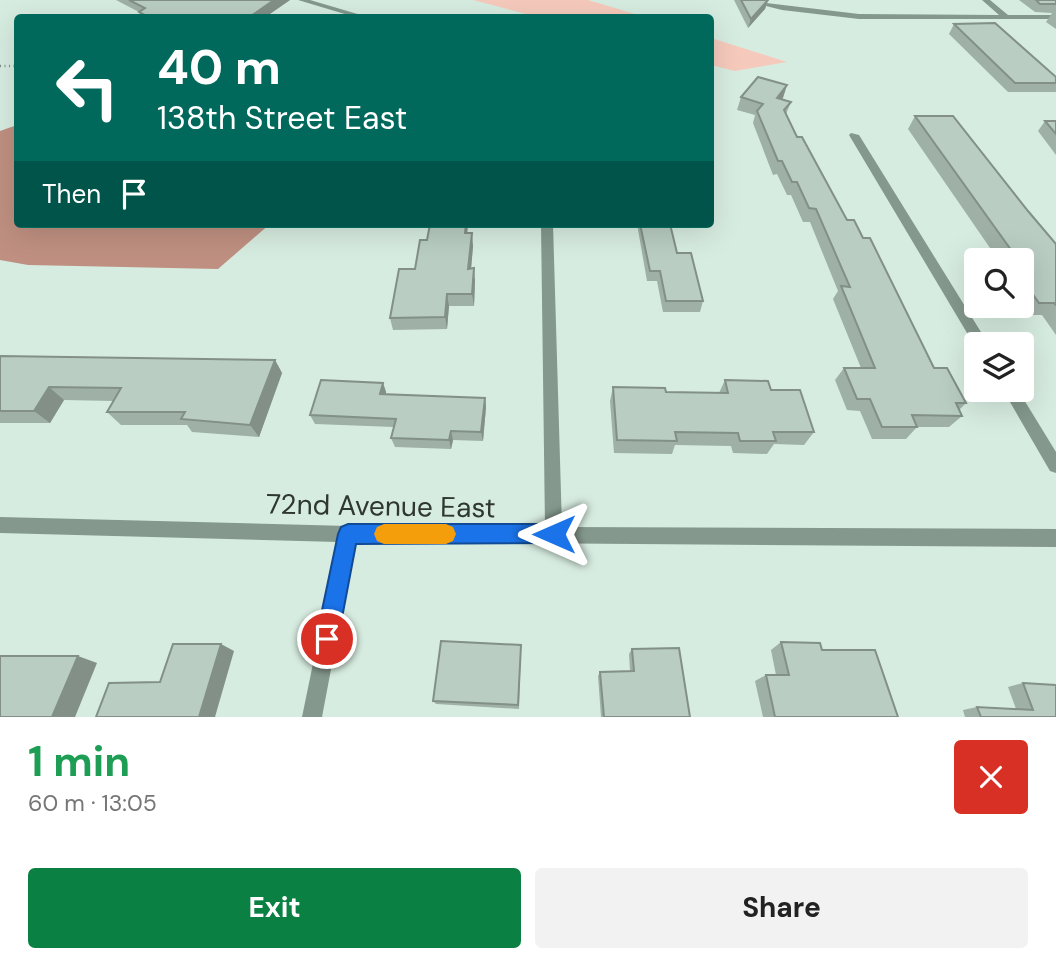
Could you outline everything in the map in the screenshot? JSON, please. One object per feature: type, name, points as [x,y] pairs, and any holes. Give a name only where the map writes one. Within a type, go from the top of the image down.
[{"type":"street","points":[[302,0],[353,14]]},
{"type":"street","points":[[745,0],[800,11],[845,16],[1056,17]]},
{"type":"street","points":[[795,0],[800,11]]},
{"type":"street","points":[[986,0],[1005,16]]},
{"type":"street","points":[[854,135],[974,332]]},
{"type":"street","points":[[547,228],[554,534]]},
{"type":"street","points":[[1017,402],[1056,466]]},
{"type":"street","name":"72nd Avenue East","points":[[0,525],[348,534],[1056,538]]},
{"type":"street","points":[[312,717],[348,534]]},
{"type":"shaded area","points":[[473,0],[588,0],[635,14],[526,14]]},
{"type":"shaded area","points":[[714,39],[787,62],[735,71],[714,66]]},
{"type":"shaded area","points":[[14,126],[14,228],[265,228],[218,269],[28,265],[0,260],[0,131]]},
{"type":"building","points":[[129,0],[274,0],[254,14],[139,12],[145,8]]},
{"type":"building","points":[[741,0],[768,0],[751,19]]},
{"type":"building","points":[[1036,0],[1056,0],[1056,4],[1040,4]]},
{"type":"building","points":[[995,23],[1056,77],[1056,83],[1015,83],[954,24]]},
{"type":"building","points":[[758,77],[787,85],[777,98],[791,102],[784,110],[797,137],[802,137],[847,220],[854,220],[863,238],[870,238],[934,368],[947,368],[966,403],[956,403],[962,416],[912,415],[917,427],[882,427],[870,399],[857,399],[844,368],[875,368],[841,286],[850,287],[816,209],[809,208],[797,182],[792,182],[782,161],[778,161],[757,111],[763,104],[741,97]]},
{"type":"building","points":[[915,116],[953,116],[1056,244],[1056,305],[1039,303],[1034,296],[1034,248],[1010,248]]},
{"type":"building","points":[[1045,121],[1056,121],[1056,134]]},
{"type":"building","points":[[429,228],[466,228],[465,233],[472,233],[468,269],[474,268],[472,294],[447,294],[445,317],[390,318],[399,269],[415,269],[420,240],[427,240]]},
{"type":"building","points":[[641,228],[671,228],[677,253],[691,253],[703,301],[666,301],[660,271],[650,271]]},
{"type":"building","points":[[0,356],[275,360],[250,425],[181,419],[185,412],[107,412],[121,388],[49,387],[34,411],[0,411]]},
{"type":"building","points":[[321,380],[383,383],[380,394],[485,398],[481,432],[451,431],[449,440],[391,438],[396,419],[310,415]]},
{"type":"building","points":[[725,380],[768,381],[771,390],[800,390],[814,432],[773,432],[776,441],[740,441],[738,433],[675,432],[677,441],[617,440],[613,387],[665,388],[666,392],[728,393]]},
{"type":"building","points":[[441,641],[521,645],[518,705],[433,701]]},
{"type":"building","points":[[781,642],[820,643],[822,650],[875,650],[898,717],[775,717],[766,675],[789,675]]},
{"type":"building","points":[[173,644],[221,644],[199,717],[96,717],[109,683],[160,682]]},
{"type":"building","points":[[679,648],[690,717],[604,717],[600,672],[634,671],[632,649]]},
{"type":"building","points":[[0,656],[78,656],[52,717],[0,717]]},
{"type":"building","points":[[1023,683],[1056,685],[1056,717],[981,717],[977,707],[1033,710]]},
{"type":"slow traffic","points":[[384,534],[446,534]]},
{"type":"route","points":[[327,639],[348,534],[554,534]]}]
